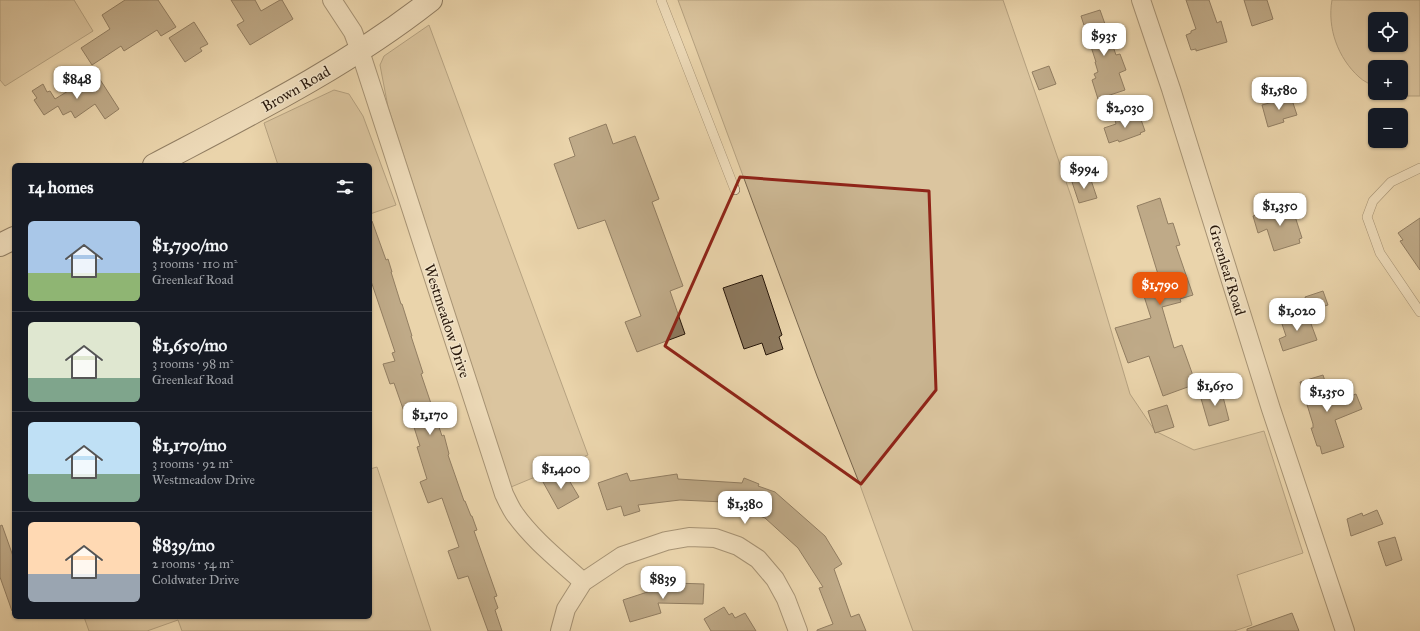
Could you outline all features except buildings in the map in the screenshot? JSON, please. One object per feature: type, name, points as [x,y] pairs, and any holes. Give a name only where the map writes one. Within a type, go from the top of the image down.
[{"type":"main road","name":"Brown Road","points":[[158,163],[276,101],[360,51],[431,0]]},
{"type":"main road","points":[[0,245],[12,239]]},
{"type":"street","name":"Westmeadow Drive","points":[[332,0],[353,32],[360,51],[504,494],[514,512],[539,542],[583,582]]},
{"type":"street","name":"Greenleaf Road","points":[[1141,0],[1273,416],[1345,631]]},
{"type":"street","points":[[560,631],[566,609],[583,582],[622,556],[666,541],[689,537],[715,538],[738,546],[758,559],[775,579],[786,599],[798,631]]},
{"type":"lane","points":[[661,0],[735,190]]},
{"type":"lane","points":[[1420,168],[1391,182],[1373,201],[1367,217],[1380,253],[1420,312]]},
{"type":"highlighted area","points":[[740,177],[929,191],[936,390],[861,484],[665,346]]},
{"type":"shaded area","points":[[0,0],[74,0],[93,31],[5,86],[0,80]]},
{"type":"shaded area","points":[[678,0],[1003,0],[1072,199],[1130,394],[1155,431],[1194,450],[1264,431],[1303,553],[1237,575],[1252,625],[1234,631],[913,631],[860,485],[817,376]]},
{"type":"shaded area","points":[[1332,0],[1420,0],[1420,96],[1408,96],[1408,60],[1368,60],[1368,83],[1359,77],[1345,61],[1340,52],[1331,21]]},
{"type":"shaded area","points":[[429,25],[588,455],[511,487],[388,107],[380,65],[384,56]]},
{"type":"shaded area","points":[[334,90],[349,94],[363,116],[396,205],[372,213],[372,163],[277,163],[264,123]]},
{"type":"shaded area","points":[[377,467],[431,631],[182,631],[178,620],[147,631],[89,631],[85,619],[372,619],[372,468]]}]
